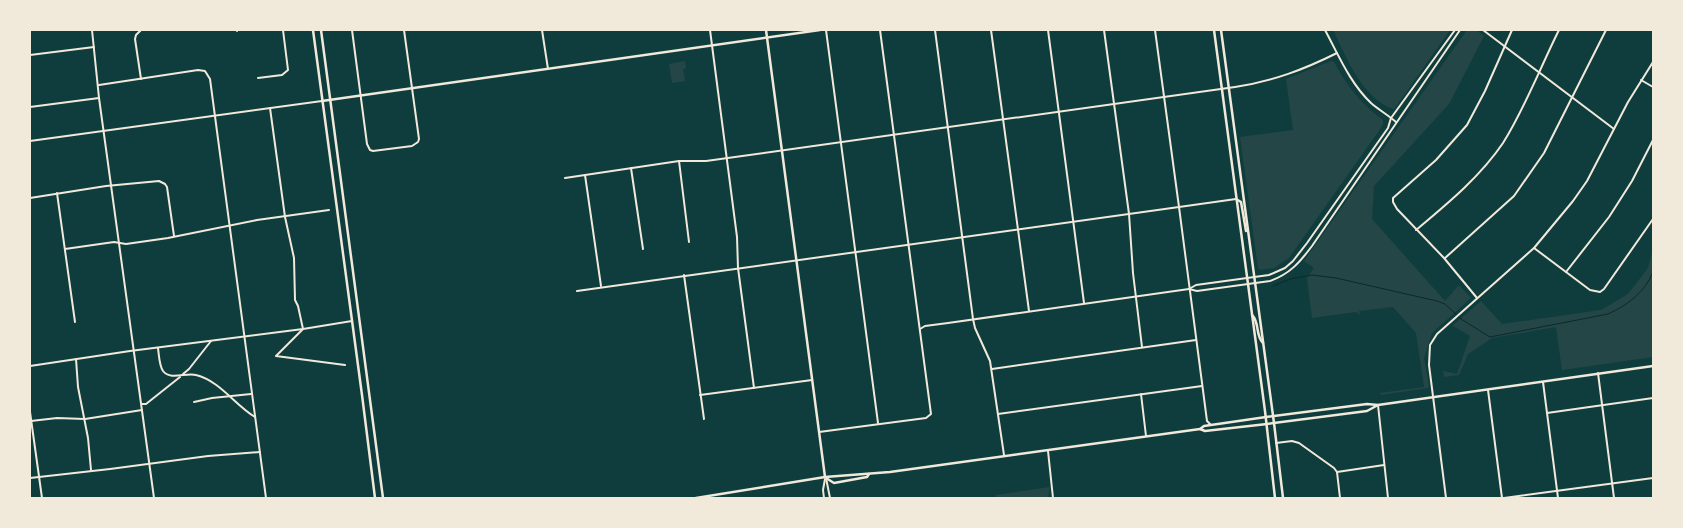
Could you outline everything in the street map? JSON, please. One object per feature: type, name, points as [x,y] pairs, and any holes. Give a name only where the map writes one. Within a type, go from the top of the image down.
[{"type":"main road","points":[[312,30],[375,498]]},
{"type":"main road","points":[[321,30],[382,498]]},
{"type":"main road","points":[[766,30],[825,477],[834,483],[867,477],[869,474]]},
{"type":"main road","points":[[322,100],[820,30]]},
{"type":"main road","points":[[1214,30],[1267,424],[1275,498]]},
{"type":"main road","points":[[1221,30],[1283,498]]},
{"type":"main road","points":[[1236,198],[1240,201],[1245,228],[1248,234]]},
{"type":"main road","points":[[1252,315],[1257,320],[1260,339],[1263,343]]},
{"type":"main road","points":[[696,498],[825,477],[869,474],[1004,456],[1200,429],[1204,426],[1273,416],[1366,404],[1378,405],[1433,398],[1653,366]]},
{"type":"main road","points":[[1200,429],[1205,431],[1216,430],[1367,411],[1378,405]]},
{"type":"street","points":[[92,30],[154,498]]},
{"type":"street","points":[[141,30],[135,39],[141,79]]},
{"type":"street","points":[[258,78],[282,75],[288,70],[283,30]]},
{"type":"street","points":[[352,30],[367,144],[370,150],[376,151],[412,146],[418,142],[404,30]]},
{"type":"street","points":[[542,30],[548,69]]},
{"type":"street","points":[[710,30],[754,388]]},
{"type":"street","points":[[826,30],[878,423]]},
{"type":"street","points":[[819,432],[926,418],[931,414],[880,30]]},
{"type":"street","points":[[935,30],[973,319],[992,369],[1004,456]]},
{"type":"street","points":[[991,30],[1028,311]]},
{"type":"street","points":[[1048,30],[1084,303]]},
{"type":"street","points":[[1104,30],[1129,214],[1130,250],[1142,347]]},
{"type":"street","points":[[1155,30],[1207,421],[1216,430]]},
{"type":"street","points":[[1326,30],[1349,76],[1359,90],[1375,107],[1396,122]]},
{"type":"street","points":[[1189,289],[1196,285],[1278,272],[1290,264],[1307,243],[1388,128],[1392,118],[1455,30]]},
{"type":"street","points":[[919,329],[925,326],[1084,303],[1189,289],[1197,291],[1255,283],[1280,277],[1288,273],[1301,261],[1460,30]]},
{"type":"street","points":[[1483,30],[1614,129]]},
{"type":"street","points":[[1478,298],[1444,258],[1397,209],[1392,202],[1392,198],[1436,160],[1466,125],[1485,91],[1503,46],[1512,30]]},
{"type":"street","points":[[1416,230],[1478,174],[1497,151],[1521,110],[1559,30]]},
{"type":"street","points":[[1444,258],[1514,196],[1544,152],[1595,48],[1606,30]]},
{"type":"street","points":[[30,55],[94,47]]},
{"type":"street","points":[[565,178],[678,161],[706,161],[1229,88],[1280,78],[1337,53]]},
{"type":"street","points":[[1446,498],[1429,365],[1430,345],[1444,327],[1534,248],[1582,190],[1641,80],[1653,62]]},
{"type":"street","points":[[99,85],[198,70],[205,71],[210,79],[266,498]]},
{"type":"street","points":[[1641,80],[1653,87]]},
{"type":"street","points":[[30,107],[100,98]]},
{"type":"street","points":[[30,141],[322,100]]},
{"type":"street","points":[[270,108],[285,216],[294,258],[295,300],[303,329]]},
{"type":"street","points":[[1566,272],[1609,217],[1632,181],[1653,140]]},
{"type":"street","points":[[678,161],[689,242]]},
{"type":"street","points":[[631,168],[643,249]]},
{"type":"street","points":[[585,175],[601,287]]},
{"type":"street","points":[[30,198],[159,181],[167,187],[174,237]]},
{"type":"street","points":[[57,194],[75,322]]},
{"type":"street","points":[[577,292],[684,275],[1018,230],[1236,198]]},
{"type":"street","points":[[65,249],[119,243],[126,244],[174,237],[230,225],[329,210]]},
{"type":"street","points":[[1534,248],[1588,289],[1596,292],[1604,288],[1653,219]]},
{"type":"street","points":[[684,275],[704,419]]},
{"type":"street","points":[[30,366],[352,321]]},
{"type":"street","points":[[303,329],[276,356],[345,366]]},
{"type":"street","points":[[992,369],[1196,340]]},
{"type":"street","points":[[142,404],[146,404],[189,369],[211,341]]},
{"type":"street","points":[[158,348],[160,364],[163,371],[168,375],[195,374],[208,380],[231,396],[246,412],[255,417]]},
{"type":"street","points":[[76,359],[80,404],[85,419],[91,470]]},
{"type":"street","points":[[1598,373],[1614,498]]},
{"type":"street","points":[[700,395],[812,380]]},
{"type":"street","points":[[1543,382],[1558,498]]},
{"type":"street","points":[[998,414],[1202,386]]},
{"type":"street","points":[[1488,390],[1503,498],[1653,478]]},
{"type":"street","points":[[194,402],[252,394]]},
{"type":"street","points":[[1141,394],[1146,436]]},
{"type":"street","points":[[1547,412],[1653,398]]},
{"type":"street","points":[[1378,405],[1388,498]]},
{"type":"street","points":[[31,421],[57,418],[85,419],[142,410]]},
{"type":"street","points":[[30,412],[42,498]]},
{"type":"street","points":[[1276,443],[1292,441],[1299,443],[1337,472],[1384,465]]},
{"type":"street","points":[[1048,450],[1053,498]]},
{"type":"street","points":[[30,478],[208,456],[260,452]]},
{"type":"street","points":[[1337,472],[1340,498]]},
{"type":"street","points":[[824,498],[825,477]]},
{"type":"street","points":[[825,477],[830,498]]},
{"type":"shaded area","points":[[1333,30],[1450,30],[1393,109],[1372,96],[1356,76]]},
{"type":"shaded area","points":[[1467,30],[1476,30],[1484,36],[1449,104],[1374,186],[1372,219],[1445,301],[1459,285],[1471,298],[1432,333],[1424,358],[1428,388],[1381,395],[1380,393],[1424,387],[1416,333],[1393,307],[1359,311],[1360,315],[1356,312],[1312,318],[1307,278],[1314,268],[1304,261]]},
{"type":"shaded area","points":[[685,61],[686,68],[683,69],[685,81],[672,83],[669,64]]},
{"type":"shaded area","points":[[1331,61],[1334,62],[1355,94],[1383,120],[1383,125],[1289,258],[1274,268],[1260,270],[1258,268],[1240,137],[1293,130],[1286,79]]},
{"type":"shaded area","points":[[1653,249],[1653,357],[1562,370],[1556,327],[1492,338],[1468,354],[1459,375],[1444,377],[1443,371],[1457,374],[1470,336],[1453,326],[1451,327],[1481,301],[1502,324],[1601,310],[1628,294],[1648,268]]},
{"type":"shaded area","points":[[1050,487],[1048,498],[996,498],[996,495]]},
{"type":"waterway","points":[[1273,286],[1290,279],[1312,275],[1336,278],[1437,301],[1445,304],[1461,319],[1490,337],[1608,314],[1641,292],[1653,272]]}]
